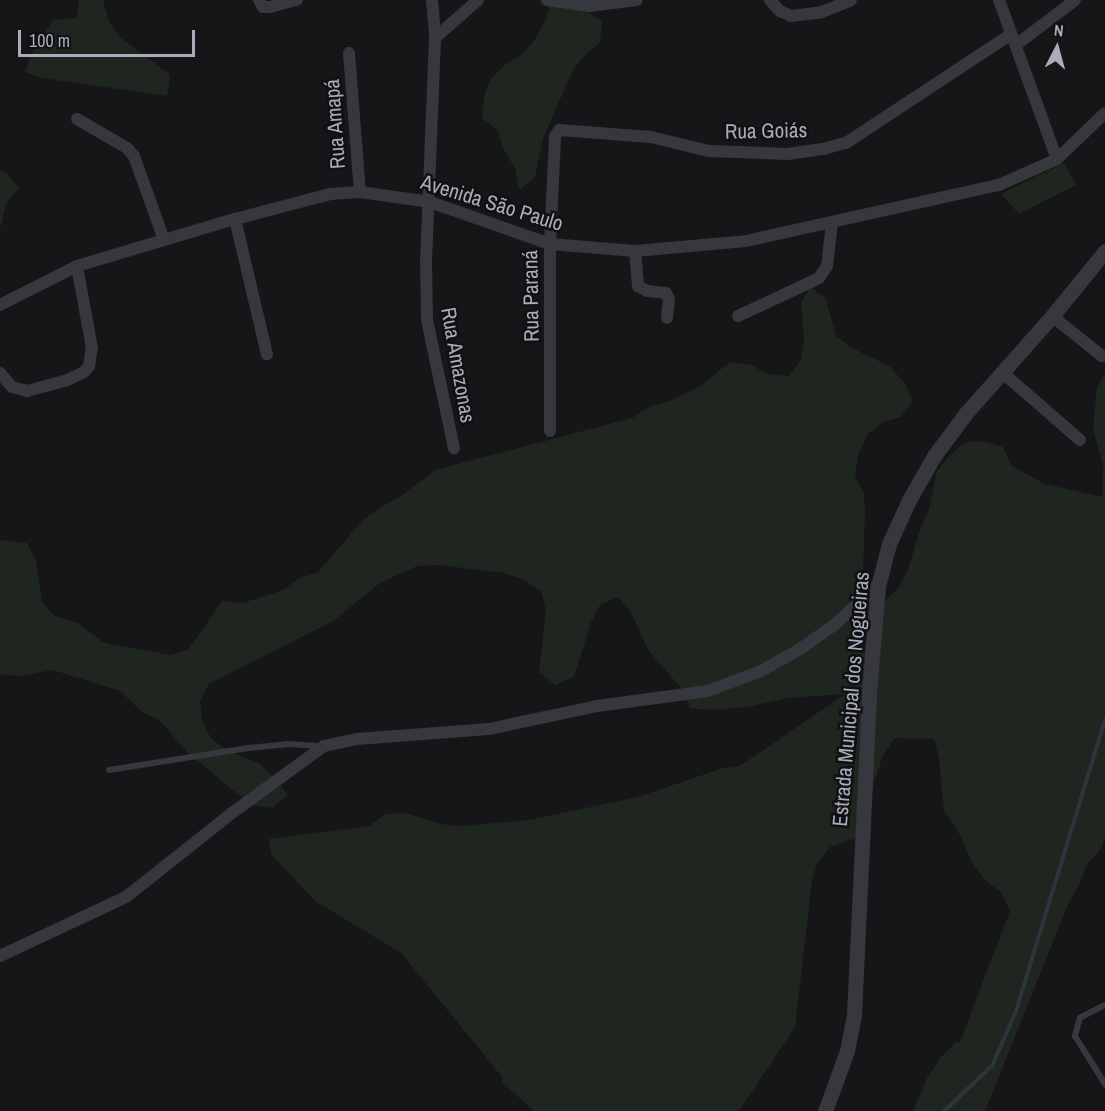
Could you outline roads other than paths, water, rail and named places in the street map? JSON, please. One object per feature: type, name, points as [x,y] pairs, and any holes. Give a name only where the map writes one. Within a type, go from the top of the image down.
[{"type":"street","points":[[259,0],[263,7],[270,7],[297,0]]},
{"type":"street","name":"Rua Amazonas","points":[[432,0],[435,38],[426,260],[427,320],[454,448]]},
{"type":"street","points":[[435,38],[478,0]]},
{"type":"street","points":[[547,0],[591,3],[637,0]]},
{"type":"street","points":[[770,0],[780,11],[791,16],[822,12],[851,0]]},
{"type":"street","points":[[999,0],[1057,159]]},
{"type":"street","name":"Rua Goiás","points":[[563,129],[651,137],[709,151],[787,154],[846,143],[1076,0]]},
{"type":"street","name":"Rua Amapá","points":[[349,53],[360,192]]},
{"type":"street","name":"Avenida São Paulo","points":[[0,305],[77,266],[308,198],[360,192],[430,202],[549,244],[635,250],[746,241],[999,185],[1057,159],[1105,112]]},
{"type":"street","points":[[77,119],[127,148],[134,156],[164,240]]},
{"type":"street","name":"Rua Paraná","points":[[550,431],[549,244],[555,137],[556,133],[563,129]]},
{"type":"street","points":[[235,219],[267,354]]},
{"type":"street","points":[[738,316],[819,278],[827,266],[832,223]]},
{"type":"street","points":[[635,250],[638,285],[647,291],[666,293],[669,299],[667,318]]},
{"type":"street","name":"Estrada Municipal dos Nogueiras","points":[[825,1111],[847,1051],[854,1015],[869,692],[878,586],[889,544],[909,500],[934,456],[966,413],[1052,316],[1105,251]]},
{"type":"street","points":[[0,373],[12,387],[27,391],[65,381],[84,372],[90,366],[92,348],[77,266]]},
{"type":"street","points":[[1052,316],[1102,356]]},
{"type":"street","points":[[1002,373],[1080,440]]},
{"type":"street","points":[[0,956],[126,897],[232,813],[324,746],[357,739],[489,729],[597,706],[708,691],[761,671],[800,649],[834,625],[878,586]]},
{"type":"lane","points":[[109,770],[248,748],[289,744],[324,746]]},
{"type":"lane","points":[[1105,1005],[1080,1018],[1075,1036],[1105,1084]]},
{"type":"waterway","points":[[944,1111],[992,1066],[1016,1011],[1105,719]]}]
